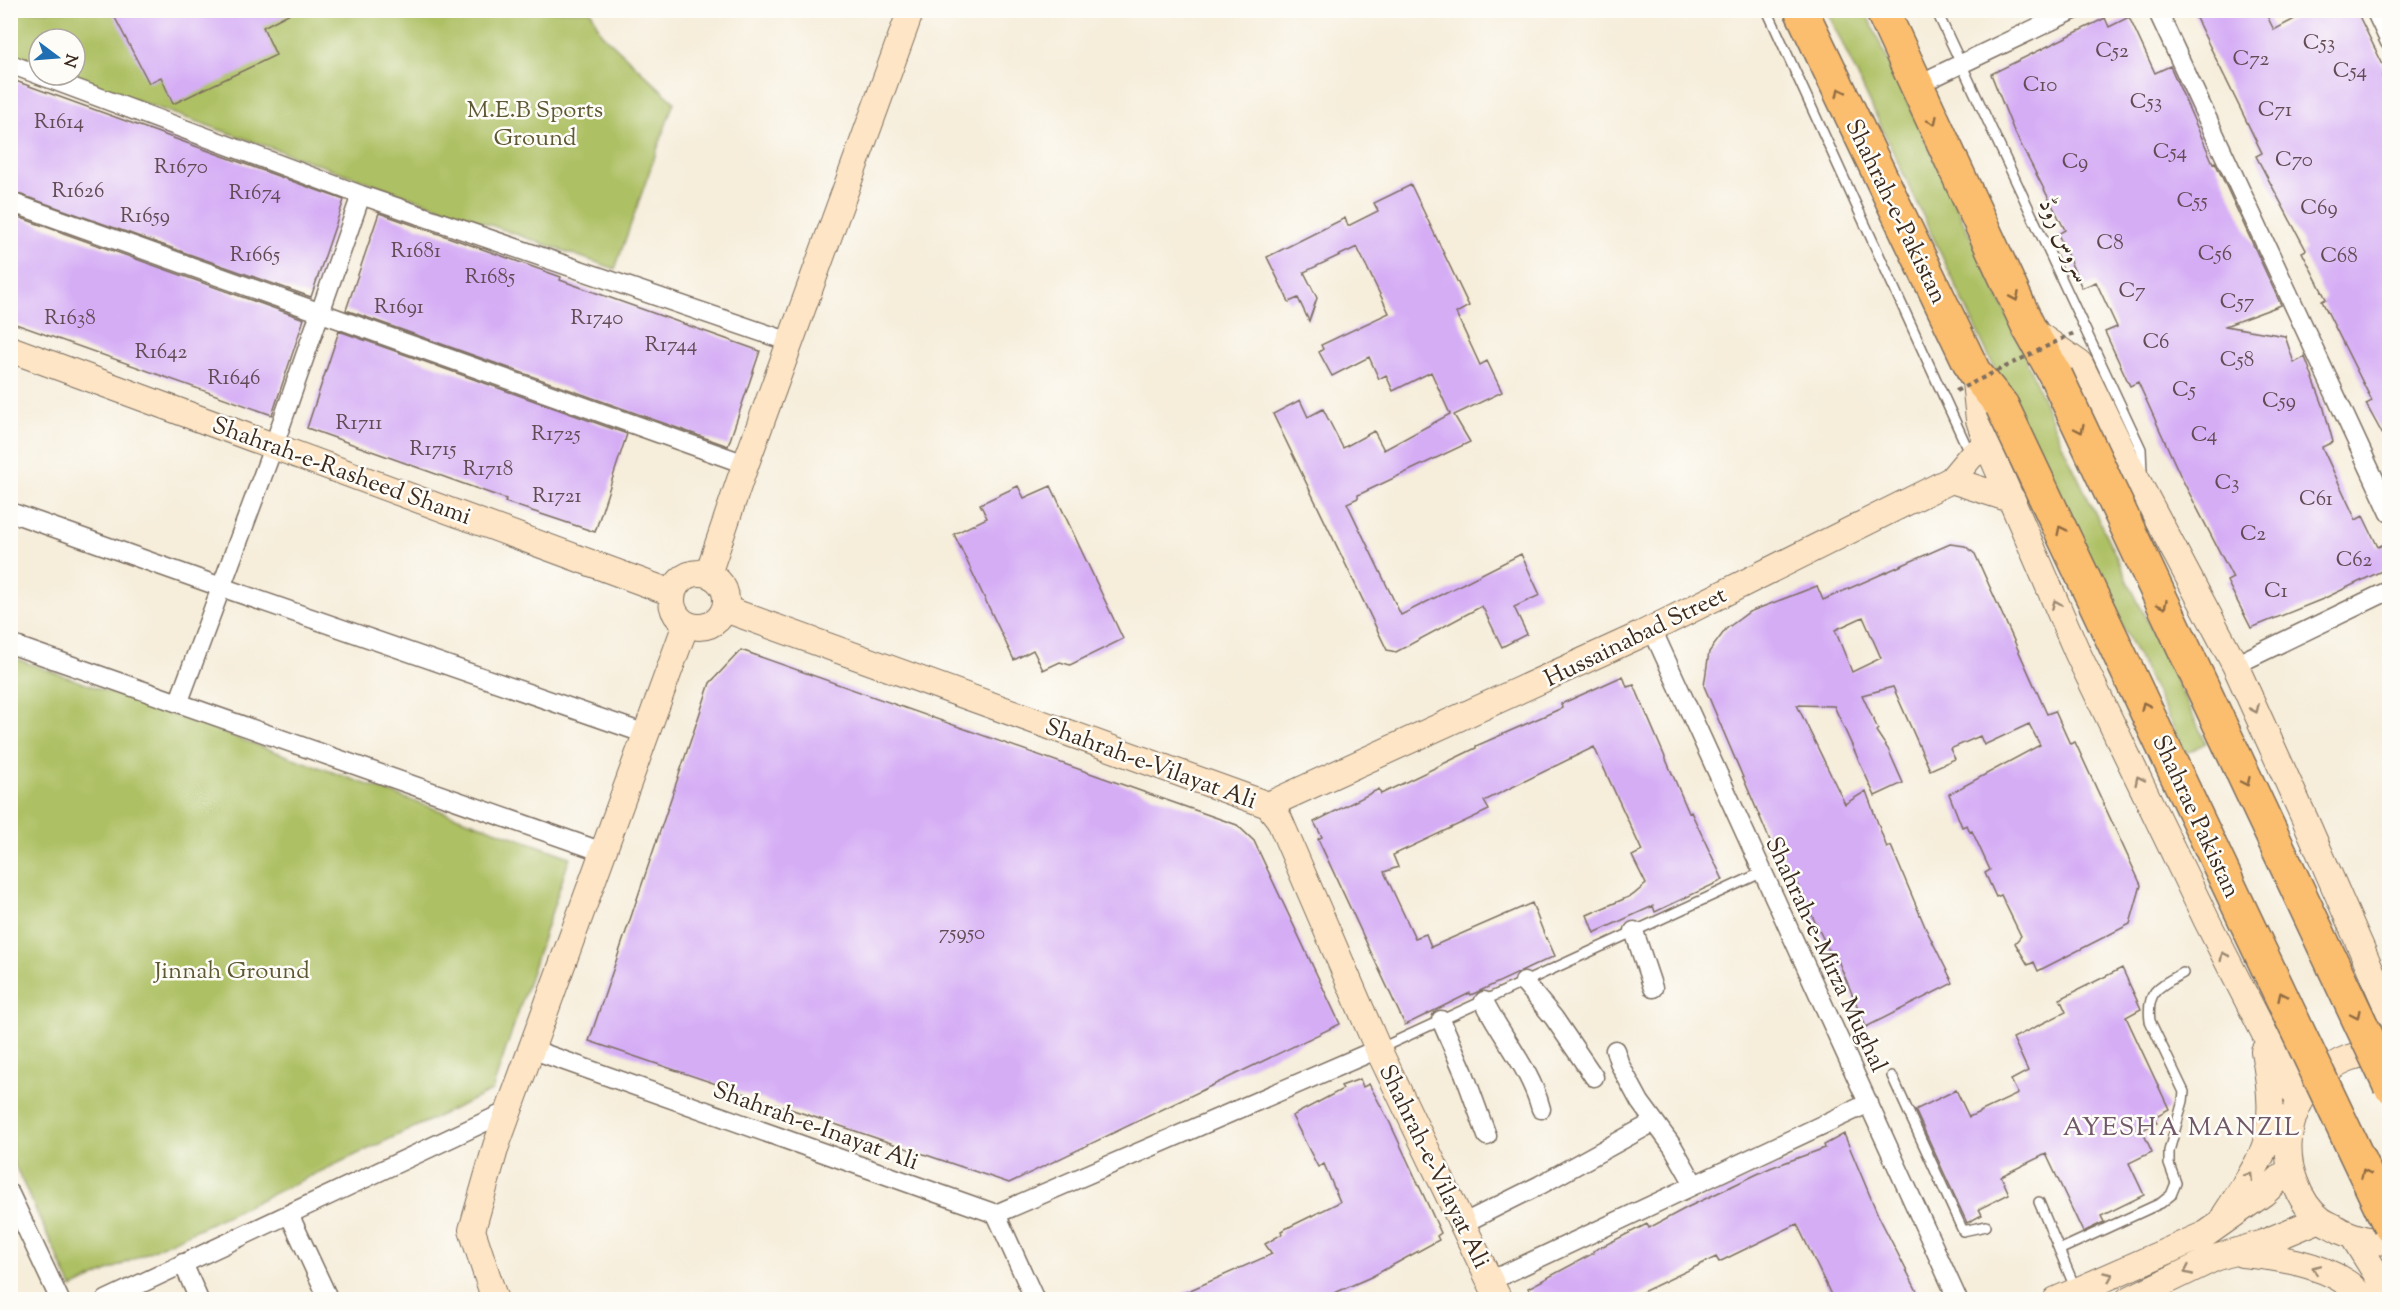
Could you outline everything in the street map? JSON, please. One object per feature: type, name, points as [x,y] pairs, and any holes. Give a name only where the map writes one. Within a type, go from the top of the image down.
[{"type":"highway","name":"Shahrah-e-Pakistan","points":[[1801,10],[1965,382],[2002,406]]},
{"type":"highway","points":[[1882,10],[2029,328],[2055,376],[2390,1086]]},
{"type":"highway","name":"Shahrae Pakistan","points":[[2002,406],[2390,1226]]},
{"type":"street","points":[[708,574],[745,464],[911,10]]},
{"type":"street","points":[[1917,85],[2074,10]]},
{"type":"street","points":[[2157,10],[2390,513]]},
{"type":"street","points":[[2375,10],[2390,42]]},
{"type":"street","points":[[10,64],[361,195],[790,342]]},
{"type":"street","points":[[179,701],[274,445],[361,195]]},
{"type":"street","points":[[10,202],[745,464]]},
{"type":"street","points":[[2029,328],[2080,364],[2142,489],[2235,665],[2390,1014]]},
{"type":"street","name":"Shahrah-e-Rasheed Shami","points":[[10,349],[672,592]]},
{"type":"street","points":[[1965,382],[1979,420],[1979,450],[2013,500],[2078,654],[2260,1027],[2299,1101]]},
{"type":"street","name":"Hussainabad Street","points":[[1268,805],[1652,629],[1951,480],[1979,450]]},
{"type":"street","points":[[1951,480],[2013,500]]},
{"type":"street","points":[[10,512],[646,734]]},
{"type":"street","points":[[700,572],[708,574],[721,584],[726,600],[725,609],[720,617],[704,627],[695,627],[686,624],[673,611],[672,592],[683,577],[700,572]]},
{"type":"street","points":[[2235,665],[2390,590]]},
{"type":"street","name":"Shahrah-e-Vilayat Ali","points":[[725,609],[1268,805],[1279,819],[1378,1049],[1495,1290]]},
{"type":"street","points":[[495,1299],[472,1230],[508,1111],[686,624]]},
{"type":"street","name":"Shahrah-e-Mirza Mughal","points":[[1652,629],[1958,1299]]},
{"type":"street","points":[[10,644],[179,701],[603,852]]},
{"type":"street","points":[[2307,824],[2390,989]]},
{"type":"street","points":[[1634,930],[1653,988]]},
{"type":"street","points":[[1524,982],[1554,1018],[1594,1077]]},
{"type":"street","points":[[1484,1001],[1495,1023],[1526,1069],[1541,1108]]},
{"type":"street","points":[[1441,1020],[1464,1073],[1487,1136]]},
{"type":"street","points":[[2218,1226],[2262,1154],[2271,1114],[2269,1077],[2260,1027]]},
{"type":"street","name":"Shahrah-e-Inayat Ali","points":[[531,1049],[996,1214]]},
{"type":"street","points":[[1035,1299],[996,1214],[1378,1049]]},
{"type":"street","points":[[1615,1050],[1625,1074],[1654,1122],[1673,1147],[1694,1184]]},
{"type":"street","points":[[2390,1053],[2370,1052],[2329,1068],[2312,1083],[2299,1101],[2288,1134],[2289,1169],[2301,1197],[2320,1219],[2354,1238],[2390,1241]]},
{"type":"street","points":[[1495,1290],[1694,1184],[1869,1103]]},
{"type":"street","points":[[106,1299],[508,1111]]},
{"type":"street","points":[[1462,1224],[1540,1185],[1654,1122]]},
{"type":"street","points":[[2066,1295],[2206,1234],[2264,1193],[2289,1169]]},
{"type":"street","points":[[10,1194],[60,1299]]},
{"type":"street","points":[[289,1214],[329,1299]]},
{"type":"street","points":[[2128,1299],[2215,1258],[2263,1243],[2320,1219]]},
{"type":"street","points":[[2354,1238],[2390,1296]]},
{"type":"street","points":[[2231,1253],[2276,1257],[2308,1266],[2347,1283],[2365,1299]]},
{"type":"street","points":[[183,1263],[199,1299]]},
{"type":"lane","points":[[1767,10],[1979,450]]},
{"type":"lane","name":"سروس روڈ","points":[[1936,10],[2141,449],[2142,489]]},
{"type":"lane","points":[[1378,1049],[1763,872]]},
{"type":"lane","points":[[2059,1250],[2161,1203],[2175,1190],[2176,1183],[2169,1164],[2169,1151],[2184,1092],[2150,1021],[2148,1008],[2152,994],[2160,986],[2183,974]]},
{"type":"lane","points":[[1892,1076],[1963,1231],[1986,1226]]},
{"type":"lane","points":[[2039,1202],[2059,1250],[2066,1295]]},
{"type":"path","points":[[1965,382],[2076,332]]},
{"type":"green space","name":"M.E.B Sports Ground","points":[[11,11],[591,11],[601,33],[674,102],[615,269],[87,83],[87,27],[27,27],[27,62],[11,56]]},
{"type":"green space","points":[[1827,11],[1865,11],[2009,319],[2061,442],[2206,743],[2186,753],[2014,410]]},
{"type":"green space","name":"Jinnah Ground","points":[[11,657],[570,857],[492,1091],[72,1288],[11,1157]]},
{"type":"building","points":[[111,10],[296,10],[263,27],[276,55],[173,104],[161,77],[149,83]]},
{"type":"building","points":[[2192,10],[2264,10],[2274,30],[2311,10],[2356,10],[2387,73],[2382,76],[2390,91],[2390,448],[2366,404],[2372,401],[2322,301],[2326,299],[2302,252],[2306,250],[2256,156],[2262,153]]},
{"type":"building","points":[[2129,17],[2155,73],[2170,66],[2213,163],[2215,162],[2281,305],[2225,326],[2285,336],[2294,363],[2305,357],[2323,405],[2333,442],[2322,447],[2356,520],[2363,516],[2378,547],[2386,543],[2390,552],[2390,567],[2323,599],[2251,628],[2227,581],[2233,578],[2181,477],[2138,382],[2130,386],[2105,332],[2117,327],[2096,282],[2082,288],[2058,234],[2065,230],[2013,129],[1991,74],[2105,18],[2109,27]]},
{"type":"building","points":[[10,79],[344,200],[311,297],[10,191]]},
{"type":"building","points":[[1411,185],[1469,306],[1456,313],[1480,365],[1487,361],[1502,392],[1454,415],[1470,442],[1358,495],[1358,498],[1347,503],[1401,615],[1521,554],[1540,595],[1514,607],[1527,634],[1502,647],[1482,606],[1396,652],[1387,650],[1273,414],[1300,400],[1308,417],[1323,409],[1343,448],[1374,431],[1384,450],[1450,414],[1431,372],[1393,391],[1386,375],[1379,379],[1369,357],[1332,376],[1319,352],[1323,349],[1321,345],[1389,313],[1357,247],[1304,272],[1317,298],[1309,321],[1298,298],[1289,302],[1267,257],[1345,218],[1348,226],[1378,211],[1374,203]]},
{"type":"building","points":[[379,213],[561,277],[560,280],[760,351],[728,446],[346,310]]},
{"type":"building","points":[[10,214],[304,319],[272,415],[10,322]]},
{"type":"building","points":[[339,331],[627,434],[595,532],[505,502],[506,499],[307,428]]},
{"type":"building","points":[[1018,486],[1024,498],[1051,486],[1123,639],[1070,665],[1060,662],[1043,670],[1033,650],[1014,660],[954,534],[987,518],[980,504]]},
{"type":"building","points":[[1950,544],[1965,546],[1975,554],[2047,714],[2055,711],[2070,744],[2075,742],[2141,885],[2130,924],[2038,971],[2034,962],[2028,965],[2015,943],[2021,936],[2001,895],[1996,897],[1985,873],[1990,870],[1972,831],[1970,832],[1967,825],[1962,827],[1949,794],[2040,745],[2029,724],[1984,745],[1980,736],[1950,749],[1955,759],[1930,770],[1893,687],[1862,695],[1878,729],[1876,731],[1888,749],[1903,783],[1875,796],[1834,706],[1797,705],[1845,804],[1866,791],[1887,848],[1891,846],[1926,929],[1953,983],[1866,1027],[1834,951],[1830,953],[1793,876],[1791,877],[1777,841],[1771,843],[1704,686],[1709,652],[1726,629],[1749,612],[1817,586],[1823,600]],"holes":[[[1863,617],[1881,658],[1852,672],[1835,630]]]},
{"type":"building","points":[[741,650],[1237,825],[1254,841],[1340,1024],[1009,1183],[589,1041],[710,683]]},
{"type":"building","points":[[1623,676],[1627,687],[1634,685],[1689,813],[1691,812],[1723,880],[1655,912],[1653,906],[1594,933],[1587,915],[1633,895],[1646,884],[1632,856],[1642,851],[1594,747],[1484,801],[1489,810],[1393,855],[1398,867],[1384,872],[1415,938],[1426,934],[1431,947],[1532,903],[1555,956],[1471,995],[1470,993],[1405,1025],[1318,839],[1322,837],[1314,822],[1379,789],[1381,794],[1476,746],[1562,708],[1561,704]]},
{"type":"building","points":[[2122,968],[2141,1009],[2126,1017],[2169,1109],[2154,1117],[2157,1123],[2142,1130],[2152,1152],[2129,1163],[2144,1195],[2101,1216],[2104,1222],[2083,1232],[2046,1154],[2001,1176],[2009,1194],[1979,1209],[1982,1215],[1967,1223],[1915,1110],[1956,1090],[1969,1117],[2018,1094],[2011,1080],[2028,1071],[2013,1038],[2066,1012],[2060,999]]},
{"type":"building","points":[[1360,1079],[1363,1087],[1369,1084],[1390,1123],[1441,1233],[1437,1236],[1439,1240],[1371,1277],[1321,1299],[1170,1299],[1272,1254],[1265,1244],[1282,1234],[1281,1231],[1340,1202],[1324,1164],[1318,1167],[1292,1116],[1343,1089],[1341,1086]]},
{"type":"building","points":[[1844,1134],[1878,1215],[1921,1299],[1833,1299],[1797,1224],[1719,1262],[1716,1257],[1628,1299],[1534,1299],[1528,1288],[1647,1224],[1649,1228],[1770,1168],[1825,1148],[1824,1145]]},
{"type":"district","name":"AYESHA MANZIL","points":[[2182,1126]]}]
